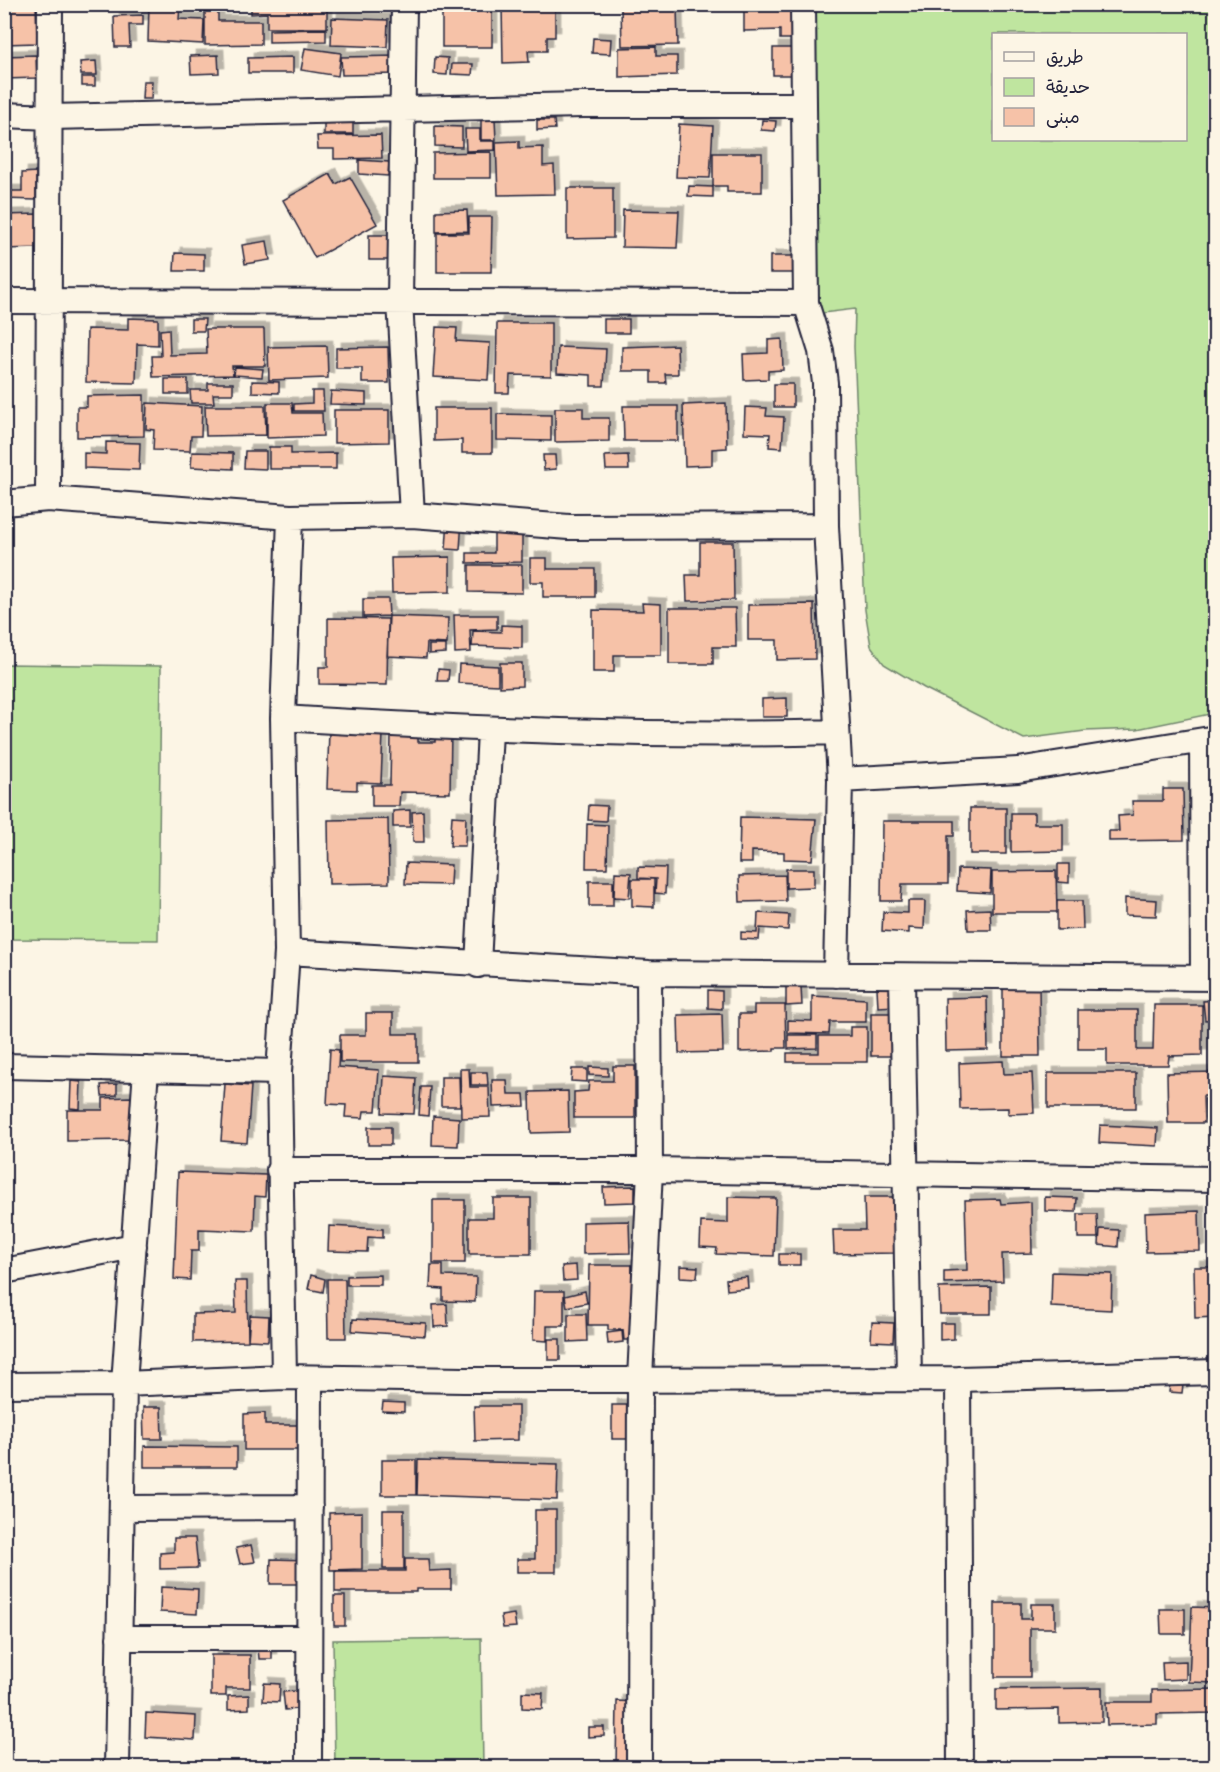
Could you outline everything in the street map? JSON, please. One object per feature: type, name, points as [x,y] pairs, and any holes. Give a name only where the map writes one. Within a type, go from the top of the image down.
[{"type":"street","points":[[48,499],[51,4]]},
{"type":"street","points":[[404,4],[400,301],[412,515]]},
{"type":"street","points":[[803,4],[802,105],[806,303],[821,351],[825,383],[826,526],[840,780],[836,975]]},
{"type":"street","points":[[4,115],[50,117],[583,105],[802,105]]},
{"type":"street","points":[[4,301],[806,303]]},
{"type":"street","points":[[4,503],[48,499],[290,517],[412,515],[569,528],[826,526]]},
{"type":"street","points":[[284,1377],[279,1072],[287,952],[283,718],[290,517]]},
{"type":"street","points":[[283,718],[490,731],[707,736],[837,732]]},
{"type":"street","points":[[478,965],[490,731]]},
{"type":"street","points":[[287,952],[478,965],[650,973],[1209,978],[1209,740],[1018,770],[840,780]]},
{"type":"street","points":[[639,1767],[640,1379],[650,1170],[650,973]]},
{"type":"street","points":[[902,977],[908,1175],[909,1378]]},
{"type":"street","points":[[4,1066],[279,1072]]},
{"type":"street","points":[[117,1767],[124,1384],[146,1069]]},
{"type":"street","points":[[279,1170],[650,1170],[1215,1179]]},
{"type":"street","points":[[4,1271],[134,1246]]},
{"type":"street","points":[[4,1385],[124,1384],[284,1377],[310,1379],[958,1379],[1215,1372]]},
{"type":"street","points":[[309,1767],[310,1379]]},
{"type":"street","points":[[958,1379],[960,1767]]},
{"type":"street","points":[[122,1508],[310,1507]]},
{"type":"street","points":[[119,1638],[309,1638]]},
{"type":"green space","points":[[810,5],[1215,5],[1215,713],[1137,729],[1085,731],[1024,739],[924,688],[884,664],[871,646],[865,610],[854,347],[855,309],[815,314]]},
{"type":"green space","points":[[5,664],[161,666],[158,940],[5,939]]},
{"type":"green space","points":[[481,1638],[483,1767],[335,1767],[333,1640]]},
{"type":"building","points":[[4,4],[36,4],[37,43],[4,44]]},
{"type":"building","points":[[205,4],[218,4],[218,21],[261,21],[261,44],[205,45]]},
{"type":"building","points":[[251,4],[327,7],[327,28],[267,28],[267,13],[251,14]]},
{"type":"building","points":[[456,4],[481,4],[481,11],[492,11],[492,47],[442,47],[442,10],[456,10]]},
{"type":"building","points":[[794,4],[795,39],[780,39],[780,30],[744,31],[744,5]]},
{"type":"building","points":[[149,5],[180,6],[179,19],[204,20],[203,44],[148,41]]},
{"type":"building","points":[[502,5],[555,5],[555,37],[547,37],[547,51],[528,51],[529,62],[503,63]]},
{"type":"building","points":[[677,7],[678,45],[622,46],[621,8]]},
{"type":"building","points":[[143,15],[143,25],[129,25],[130,47],[115,47],[114,16]]},
{"type":"building","points":[[332,18],[388,20],[387,47],[331,45]]},
{"type":"building","points":[[326,29],[326,41],[269,42],[269,30]]},
{"type":"building","points":[[593,38],[611,39],[610,54],[592,53]]},
{"type":"building","points":[[656,47],[656,56],[677,56],[677,75],[619,77],[619,48]]},
{"type":"building","points":[[305,48],[341,53],[338,76],[301,70]]},
{"type":"building","points":[[773,48],[795,48],[795,75],[773,75]]},
{"type":"building","points":[[36,55],[37,78],[4,79],[4,56]]},
{"type":"building","points":[[218,55],[219,73],[191,74],[190,56]]},
{"type":"building","points":[[398,56],[398,74],[342,75],[341,57]]},
{"type":"building","points":[[293,57],[293,73],[248,73],[248,58]]},
{"type":"building","points":[[435,57],[448,58],[447,75],[434,74]]},
{"type":"building","points":[[96,61],[97,75],[81,75],[80,62]]},
{"type":"building","points":[[452,64],[473,64],[472,75],[451,74]]},
{"type":"building","points":[[82,77],[95,77],[95,86],[82,86]]},
{"type":"building","points":[[143,81],[152,81],[151,99],[142,99]]},
{"type":"building","points":[[324,116],[353,116],[353,134],[324,134]]},
{"type":"building","points":[[481,119],[495,119],[496,140],[481,140]]},
{"type":"building","points":[[537,120],[554,120],[555,129],[537,130]]},
{"type":"building","points":[[762,120],[776,121],[775,131],[761,130]]},
{"type":"building","points":[[679,124],[713,126],[710,178],[676,177]]},
{"type":"building","points":[[435,126],[462,127],[462,147],[435,146]]},
{"type":"building","points":[[465,129],[480,129],[480,141],[495,141],[495,150],[466,151]]},
{"type":"building","points":[[381,135],[382,158],[334,159],[334,149],[318,149],[317,136]]},
{"type":"building","points":[[519,141],[519,148],[543,147],[543,166],[554,165],[555,194],[498,195],[496,142]]},
{"type":"building","points":[[491,152],[491,178],[433,178],[433,153]]},
{"type":"building","points":[[713,153],[762,153],[762,192],[727,192],[727,186],[713,186]]},
{"type":"building","points":[[359,160],[389,162],[388,176],[359,174]]},
{"type":"building","points":[[36,172],[36,200],[4,199],[4,191],[22,191],[22,173]]},
{"type":"building","points":[[330,174],[336,184],[350,177],[377,224],[315,258],[283,200]]},
{"type":"building","points":[[689,186],[713,187],[713,197],[688,196]]},
{"type":"building","points":[[567,188],[613,188],[613,238],[567,239]]},
{"type":"building","points":[[467,210],[468,231],[436,232],[436,211]]},
{"type":"building","points":[[623,210],[679,211],[677,248],[622,247]]},
{"type":"building","points":[[37,214],[38,248],[4,249],[4,215]]},
{"type":"building","points":[[469,217],[492,217],[491,272],[437,272],[437,233],[469,233]]},
{"type":"building","points":[[369,235],[390,235],[391,260],[369,260]]},
{"type":"building","points":[[267,241],[270,260],[245,264],[242,245]]},
{"type":"building","points":[[175,253],[204,254],[204,271],[174,271]]},
{"type":"building","points":[[770,256],[803,256],[803,273],[770,273]]},
{"type":"building","points":[[128,318],[158,319],[158,345],[137,344],[136,383],[86,382],[87,329],[128,330]]},
{"type":"building","points":[[191,319],[205,319],[204,331],[191,331]]},
{"type":"building","points":[[604,319],[629,319],[629,333],[604,333]]},
{"type":"building","points":[[497,323],[551,323],[551,376],[510,375],[509,393],[496,393]]},
{"type":"building","points":[[436,327],[457,328],[456,341],[490,343],[488,380],[433,377]]},
{"type":"building","points":[[169,329],[170,355],[207,354],[206,329],[264,329],[265,366],[232,366],[233,375],[153,377],[152,356],[161,356],[160,330]]},
{"type":"building","points":[[782,339],[783,370],[768,371],[768,379],[744,380],[743,354],[768,353],[768,340]]},
{"type":"building","points":[[677,345],[678,374],[665,374],[666,383],[651,383],[651,371],[622,371],[622,347]]},
{"type":"building","points":[[327,346],[328,378],[269,380],[268,347]]},
{"type":"building","points":[[388,347],[389,383],[362,383],[362,368],[336,368],[336,348]]},
{"type":"building","points":[[558,347],[606,349],[604,386],[591,386],[591,375],[557,373]]},
{"type":"building","points":[[235,367],[263,369],[262,377],[234,375]]},
{"type":"building","points":[[165,379],[188,379],[188,394],[165,394]]},
{"type":"building","points":[[252,381],[279,382],[279,393],[252,392]]},
{"type":"building","points":[[208,383],[233,383],[233,394],[213,394],[214,403],[191,403],[190,390],[208,390]]},
{"type":"building","points":[[774,384],[793,384],[793,407],[774,407]]},
{"type":"building","points":[[312,391],[323,391],[324,411],[294,411],[294,404],[312,403]]},
{"type":"building","points":[[331,391],[366,393],[366,405],[330,404]]},
{"type":"building","points":[[144,395],[144,436],[77,437],[77,407],[87,407],[87,396]]},
{"type":"building","points":[[147,403],[202,406],[201,436],[191,436],[190,451],[153,450],[154,430],[146,429]]},
{"type":"building","points":[[267,403],[292,403],[293,413],[322,413],[323,436],[267,438]]},
{"type":"building","points":[[726,403],[727,448],[712,449],[712,465],[685,466],[683,405]]},
{"type":"building","points":[[205,406],[265,406],[266,435],[206,436]]},
{"type":"building","points":[[623,406],[678,406],[678,441],[624,441]]},
{"type":"building","points":[[745,407],[767,408],[766,416],[784,417],[782,448],[769,447],[770,434],[744,433]]},
{"type":"building","points":[[434,408],[492,408],[492,453],[462,453],[462,440],[434,441]]},
{"type":"building","points":[[555,408],[583,408],[583,418],[609,418],[609,441],[555,442]]},
{"type":"building","points":[[334,410],[389,410],[389,442],[334,443]]},
{"type":"building","points":[[497,414],[551,415],[551,441],[497,440]]},
{"type":"building","points":[[106,442],[140,443],[139,470],[84,468],[84,453],[106,454]]},
{"type":"building","points":[[269,447],[291,447],[291,454],[336,453],[336,469],[269,469]]},
{"type":"building","points":[[245,451],[266,451],[266,469],[244,468]]},
{"type":"building","points":[[192,452],[233,453],[233,469],[191,467]]},
{"type":"building","points":[[543,455],[555,455],[556,469],[544,470]]},
{"type":"building","points":[[628,455],[629,470],[606,470],[605,456]]},
{"type":"building","points":[[448,518],[462,519],[460,550],[446,549]]},
{"type":"building","points":[[494,532],[522,532],[522,562],[467,563],[467,553],[494,553]]},
{"type":"building","points":[[700,542],[733,542],[734,600],[687,601],[686,575],[700,575]]},
{"type":"building","points":[[450,557],[450,592],[392,593],[391,558]]},
{"type":"building","points":[[530,558],[547,558],[547,569],[595,569],[595,597],[543,597],[543,582],[530,582]]},
{"type":"building","points":[[469,565],[522,565],[522,593],[469,592]]},
{"type":"building","points":[[363,599],[388,599],[389,616],[363,617]]},
{"type":"building","points":[[642,603],[661,604],[661,655],[614,655],[614,672],[593,672],[593,610],[643,611]]},
{"type":"building","points":[[814,604],[815,659],[777,660],[777,640],[748,640],[748,605]]},
{"type":"building","points":[[669,608],[735,608],[736,647],[713,647],[713,664],[669,664]]},
{"type":"building","points":[[454,615],[497,615],[497,629],[470,630],[471,652],[455,653]]},
{"type":"building","points":[[389,616],[448,618],[447,644],[427,643],[426,658],[387,656]]},
{"type":"building","points":[[328,618],[388,619],[387,685],[319,684],[319,667],[328,667]]},
{"type":"building","points":[[501,625],[522,626],[522,648],[472,646],[473,631],[501,632]]},
{"type":"building","points":[[429,645],[446,645],[446,653],[429,654]]},
{"type":"building","points":[[500,663],[522,663],[522,686],[500,687]]},
{"type":"building","points":[[459,664],[498,666],[498,685],[458,683]]},
{"type":"building","points":[[438,669],[449,670],[448,681],[437,681]]},
{"type":"building","points":[[787,698],[787,717],[762,717],[762,699]]},
{"type":"building","points":[[329,731],[383,733],[381,783],[357,782],[357,790],[327,789]]},
{"type":"building","points":[[435,732],[451,732],[450,793],[400,792],[399,806],[372,806],[372,785],[390,785],[391,734],[418,734],[418,742],[435,742]]},
{"type":"building","points":[[1163,789],[1183,789],[1184,840],[1109,841],[1109,831],[1119,831],[1118,816],[1133,815],[1132,801],[1163,801]]},
{"type":"building","points":[[589,805],[607,806],[606,821],[588,820]]},
{"type":"building","points":[[970,808],[1006,808],[1006,854],[970,854]]},
{"type":"building","points":[[410,810],[410,827],[393,827],[393,811]]},
{"type":"building","points":[[423,811],[424,842],[413,842],[412,812]]},
{"type":"building","points":[[1011,813],[1034,813],[1034,824],[1063,824],[1063,851],[1011,852]]},
{"type":"building","points":[[452,816],[466,817],[465,846],[450,846]]},
{"type":"building","points":[[740,817],[816,819],[812,860],[784,859],[784,852],[752,851],[752,863],[739,863]]},
{"type":"building","points":[[388,819],[389,883],[329,884],[328,820]]},
{"type":"building","points":[[882,821],[954,821],[954,836],[948,836],[948,884],[902,884],[901,901],[881,901]]},
{"type":"building","points":[[587,824],[608,825],[607,868],[586,868]]},
{"type":"building","points":[[406,863],[451,865],[450,885],[405,884]]},
{"type":"building","points":[[1058,864],[1069,864],[1069,883],[1058,882]]},
{"type":"building","points":[[638,867],[666,868],[665,894],[655,893],[656,879],[638,878]]},
{"type":"building","points":[[786,869],[814,869],[814,887],[786,888]]},
{"type":"building","points":[[958,869],[991,870],[990,893],[957,891]]},
{"type":"building","points":[[1056,871],[1057,912],[992,912],[992,872]]},
{"type":"building","points":[[615,872],[631,873],[629,898],[614,897]]},
{"type":"building","points":[[785,875],[786,901],[740,902],[739,876]]},
{"type":"building","points":[[632,879],[654,879],[654,907],[632,906]]},
{"type":"building","points":[[589,881],[613,881],[613,906],[589,906]]},
{"type":"building","points":[[1125,898],[1157,900],[1156,916],[1125,915]]},
{"type":"building","points":[[908,901],[925,901],[924,929],[909,928],[909,933],[882,931],[883,912],[908,913]]},
{"type":"building","points":[[1057,901],[1082,901],[1083,929],[1057,930]]},
{"type":"building","points":[[990,909],[991,930],[968,930],[967,910]]},
{"type":"building","points":[[758,913],[789,915],[788,930],[760,928],[759,940],[741,939],[741,932],[757,933]]},
{"type":"building","points":[[1003,986],[1039,986],[1040,1056],[1003,1056]]},
{"type":"building","points":[[786,987],[801,987],[802,1005],[786,1006]]},
{"type":"building","points":[[896,987],[897,1006],[878,1007],[877,988]]},
{"type":"building","points":[[708,990],[722,991],[722,1009],[708,1008]]},
{"type":"building","points":[[812,996],[866,999],[866,1022],[830,1022],[829,1034],[788,1033],[788,1020],[812,1021]]},
{"type":"building","points":[[987,997],[988,1050],[946,1051],[945,998]]},
{"type":"building","points":[[1216,1000],[1216,1019],[1205,1020],[1203,1001]]},
{"type":"building","points":[[754,1005],[785,1005],[786,1048],[774,1048],[774,1051],[739,1052],[739,1014],[754,1014]]},
{"type":"building","points":[[1154,1005],[1202,1005],[1202,1055],[1169,1056],[1168,1065],[1107,1065],[1107,1049],[1078,1049],[1078,1010],[1137,1010],[1137,1050],[1153,1050]]},
{"type":"building","points":[[366,1013],[393,1013],[393,1034],[418,1034],[418,1062],[340,1062],[340,1035],[366,1035]]},
{"type":"building","points":[[871,1013],[895,1013],[895,1056],[871,1056]]},
{"type":"building","points":[[722,1014],[723,1052],[679,1053],[678,1015]]},
{"type":"building","points":[[850,1027],[867,1027],[867,1062],[787,1062],[787,1053],[819,1053],[819,1036],[850,1036]]},
{"type":"building","points":[[788,1035],[817,1035],[817,1048],[788,1049]]},
{"type":"building","points":[[330,1049],[339,1050],[338,1067],[379,1070],[376,1111],[364,1111],[363,1118],[345,1117],[346,1105],[327,1104]]},
{"type":"building","points":[[1003,1061],[1004,1074],[1032,1073],[1034,1113],[1008,1114],[1008,1108],[960,1109],[959,1063]]},
{"type":"building","points":[[613,1066],[635,1066],[635,1118],[574,1118],[574,1092],[588,1091],[589,1081],[613,1081]]},
{"type":"building","points":[[589,1067],[608,1068],[608,1076],[589,1075]]},
{"type":"building","points":[[460,1069],[469,1069],[470,1087],[489,1087],[490,1117],[461,1118]]},
{"type":"building","points":[[572,1069],[587,1069],[587,1082],[571,1081]]},
{"type":"building","points":[[471,1072],[487,1072],[488,1085],[471,1085]]},
{"type":"building","points":[[1216,1072],[1216,1096],[1203,1096],[1204,1123],[1168,1123],[1167,1073]]},
{"type":"building","points":[[1048,1073],[1136,1073],[1136,1108],[1048,1108]]},
{"type":"building","points":[[384,1076],[416,1078],[414,1114],[382,1113]]},
{"type":"building","points":[[441,1077],[459,1077],[460,1106],[441,1106]]},
{"type":"building","points":[[492,1080],[507,1080],[508,1094],[524,1094],[525,1106],[493,1107]]},
{"type":"building","points":[[71,1081],[81,1082],[80,1109],[70,1108]]},
{"type":"building","points":[[117,1084],[117,1095],[102,1096],[101,1085]]},
{"type":"building","points":[[225,1084],[251,1086],[247,1143],[221,1141]]},
{"type":"building","points":[[421,1087],[430,1087],[428,1116],[419,1115]]},
{"type":"building","points":[[568,1091],[569,1132],[531,1133],[530,1092]]},
{"type":"building","points":[[131,1097],[132,1140],[67,1141],[67,1110],[103,1110],[103,1098]]},
{"type":"building","points":[[1205,1099],[1216,1099],[1216,1119],[1206,1120]]},
{"type":"building","points":[[433,1116],[459,1118],[458,1146],[432,1145]]},
{"type":"building","points":[[1100,1125],[1158,1128],[1157,1146],[1099,1143]]},
{"type":"building","points":[[368,1127],[391,1127],[391,1145],[368,1145]]},
{"type":"building","points":[[178,1172],[266,1175],[265,1197],[255,1196],[254,1231],[199,1229],[199,1251],[191,1251],[190,1280],[174,1279]]},
{"type":"building","points":[[635,1186],[635,1202],[604,1203],[603,1187]]},
{"type":"building","points":[[728,1197],[776,1198],[774,1256],[716,1254],[717,1248],[700,1247],[701,1222],[728,1223]]},
{"type":"building","points":[[864,1197],[894,1197],[895,1253],[834,1254],[833,1230],[865,1230]]},
{"type":"building","points":[[1045,1197],[1077,1198],[1076,1212],[1045,1211]]},
{"type":"building","points":[[493,1198],[531,1198],[531,1254],[469,1254],[469,1218],[493,1218]]},
{"type":"building","points":[[1000,1199],[1001,1204],[1031,1202],[1032,1253],[1002,1254],[1003,1281],[944,1283],[944,1271],[967,1270],[965,1200]]},
{"type":"building","points":[[433,1200],[465,1200],[465,1263],[433,1263]]},
{"type":"building","points":[[1199,1211],[1200,1251],[1146,1252],[1145,1213]]},
{"type":"building","points":[[1078,1214],[1097,1214],[1098,1238],[1078,1238]]},
{"type":"building","points":[[629,1221],[630,1253],[583,1254],[583,1222]]},
{"type":"building","points":[[329,1226],[383,1229],[383,1238],[368,1237],[367,1252],[328,1251]]},
{"type":"building","points":[[1100,1229],[1119,1230],[1118,1247],[1099,1245]]},
{"type":"building","points":[[779,1254],[800,1254],[800,1265],[779,1265]]},
{"type":"building","points":[[431,1265],[443,1265],[443,1276],[476,1277],[475,1302],[443,1301],[443,1289],[430,1288]]},
{"type":"building","points":[[576,1265],[577,1280],[563,1281],[562,1266]]},
{"type":"building","points":[[589,1265],[632,1265],[632,1340],[624,1340],[623,1330],[608,1330],[608,1325],[588,1325]]},
{"type":"building","points":[[680,1266],[698,1267],[697,1278],[680,1277]]},
{"type":"building","points":[[1194,1267],[1216,1267],[1216,1317],[1195,1318]]},
{"type":"building","points":[[1052,1272],[1112,1274],[1111,1310],[1051,1307]]},
{"type":"building","points":[[311,1275],[325,1279],[323,1292],[308,1289]]},
{"type":"building","points":[[381,1275],[381,1285],[347,1285],[347,1276]]},
{"type":"building","points":[[747,1277],[748,1288],[727,1290],[726,1279]]},
{"type":"building","points":[[327,1279],[345,1279],[346,1338],[328,1338]]},
{"type":"building","points":[[235,1281],[247,1281],[248,1341],[193,1342],[193,1314],[236,1313]]},
{"type":"building","points":[[991,1287],[991,1314],[940,1314],[939,1288]]},
{"type":"building","points":[[534,1291],[564,1291],[564,1326],[547,1326],[547,1341],[533,1340]]},
{"type":"building","points":[[585,1291],[587,1303],[567,1307],[565,1296]]},
{"type":"building","points":[[447,1304],[448,1326],[434,1327],[433,1305]]},
{"type":"building","points":[[568,1314],[586,1314],[587,1341],[568,1342]]},
{"type":"building","points":[[250,1315],[269,1316],[268,1341],[248,1340]]},
{"type":"building","points":[[353,1319],[426,1323],[425,1336],[352,1331]]},
{"type":"building","points":[[872,1322],[894,1323],[893,1342],[871,1341]]},
{"type":"building","points":[[940,1323],[954,1323],[954,1339],[940,1340]]},
{"type":"building","points":[[622,1331],[623,1342],[608,1344],[607,1333]]},
{"type":"building","points":[[548,1339],[560,1339],[560,1360],[548,1360]]},
{"type":"building","points":[[1171,1375],[1184,1377],[1182,1393],[1169,1392]]},
{"type":"building","points":[[383,1402],[404,1403],[404,1412],[382,1411]]},
{"type":"building","points":[[612,1405],[644,1405],[643,1439],[612,1439]]},
{"type":"building","points":[[474,1406],[518,1406],[518,1440],[475,1441]]},
{"type":"building","points":[[143,1407],[161,1407],[162,1439],[144,1439]]},
{"type":"building","points":[[265,1413],[265,1425],[302,1425],[302,1450],[244,1450],[244,1414]]},
{"type":"building","points":[[144,1446],[237,1447],[237,1467],[144,1467]]},
{"type":"building","points":[[382,1460],[416,1460],[416,1495],[382,1495]]},
{"type":"building","points":[[418,1460],[558,1464],[557,1500],[417,1495]]},
{"type":"building","points":[[383,1510],[404,1510],[404,1569],[383,1569]]},
{"type":"building","points":[[535,1510],[556,1510],[556,1572],[517,1572],[517,1559],[535,1559]]},
{"type":"building","points":[[362,1512],[362,1569],[330,1570],[329,1513]]},
{"type":"building","points":[[174,1538],[195,1538],[198,1568],[160,1569],[160,1553],[174,1552]]},
{"type":"building","points":[[251,1545],[255,1562],[240,1564],[236,1548]]},
{"type":"building","points":[[271,1559],[310,1560],[310,1584],[270,1584]]},
{"type":"building","points":[[405,1559],[428,1559],[429,1571],[451,1570],[451,1589],[416,1589],[416,1592],[335,1592],[335,1571],[405,1571]]},
{"type":"building","points":[[161,1587],[198,1589],[197,1614],[160,1612]]},
{"type":"building","points":[[334,1596],[345,1596],[345,1626],[334,1626]]},
{"type":"building","points":[[995,1603],[1021,1603],[1021,1619],[1031,1619],[1031,1604],[1055,1604],[1055,1628],[1030,1628],[1030,1677],[995,1677]]},
{"type":"building","points":[[1192,1607],[1216,1608],[1216,1683],[1189,1682]]},
{"type":"building","points":[[1160,1609],[1185,1609],[1185,1634],[1161,1634]]},
{"type":"building","points":[[514,1614],[516,1627],[503,1628],[501,1616]]},
{"type":"building","points":[[272,1647],[272,1659],[259,1659],[258,1648]]},
{"type":"building","points":[[211,1655],[250,1655],[250,1688],[226,1688],[226,1696],[211,1696]]},
{"type":"building","points":[[1186,1661],[1186,1679],[1163,1680],[1162,1662]]},
{"type":"building","points":[[264,1683],[280,1684],[279,1702],[263,1701]]},
{"type":"building","points":[[1102,1688],[1102,1722],[1059,1723],[1059,1709],[996,1710],[996,1689]]},
{"type":"building","points":[[1216,1689],[1216,1713],[1157,1714],[1157,1724],[1107,1725],[1106,1702],[1152,1702],[1152,1690]]},
{"type":"building","points":[[309,1690],[311,1708],[285,1710],[283,1692]]},
{"type":"building","points":[[522,1692],[543,1693],[542,1709],[522,1708]]},
{"type":"building","points":[[249,1695],[249,1709],[228,1710],[228,1696]]},
{"type":"building","points":[[617,1701],[636,1702],[635,1768],[616,1768]]},
{"type":"building","points":[[146,1713],[196,1716],[195,1740],[145,1737]]},
{"type":"building","points":[[588,1727],[604,1727],[604,1736],[588,1737]]}]
